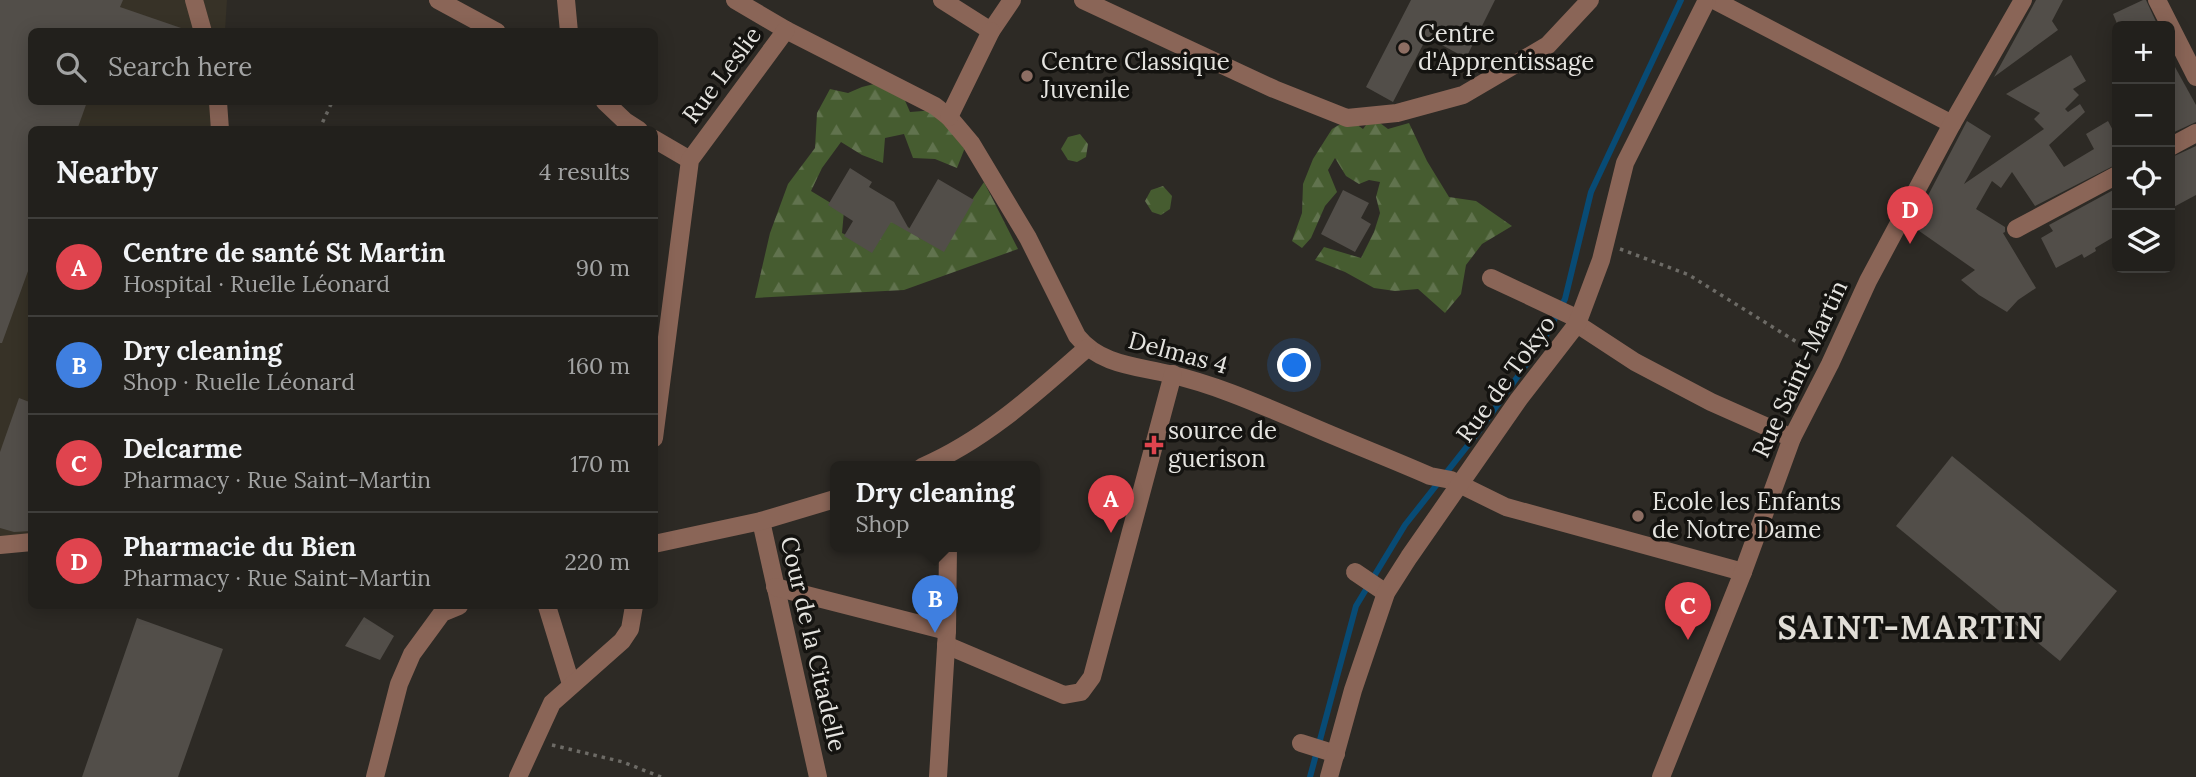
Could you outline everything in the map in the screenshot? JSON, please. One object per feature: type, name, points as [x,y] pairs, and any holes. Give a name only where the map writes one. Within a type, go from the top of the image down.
[{"type":"street","points":[[194,0],[202,28]]},
{"type":"street","points":[[439,0],[490,28]]},
{"type":"street","points":[[566,0],[569,28]]},
{"type":"street","points":[[735,0],[786,30],[935,106],[949,117],[971,143],[1028,237],[1069,322],[1087,348],[1017,410],[944,461]]},
{"type":"street","points":[[942,0],[991,31]]},
{"type":"street","points":[[949,117],[991,31],[1012,0]]},
{"type":"street","points":[[1083,0],[1274,89],[1348,118],[1397,113],[1463,95],[1548,45],[1590,0]]},
{"type":"street","name":"Rue de Tokyo","points":[[1329,777],[1332,752],[1382,590],[1409,556],[1455,483],[1575,320],[1605,243],[1625,163],[1707,0]]},
{"type":"street","points":[[1714,0],[1952,124]]},
{"type":"street","name":"Rue Saint-Martin","points":[[1661,777],[1743,572],[1792,438],[1868,281],[1952,124],[2023,0]]},
{"type":"street","points":[[2157,0],[2196,77]]},
{"type":"street","name":"Rue Leslie","points":[[658,407],[690,160],[786,30]]},
{"type":"street","points":[[218,105],[220,126]]},
{"type":"street","points":[[608,105],[633,126]]},
{"type":"street","points":[[2175,144],[2196,134]]},
{"type":"street","points":[[658,141],[690,160]]},
{"type":"street","points":[[2016,229],[2112,178]]},
{"type":"street","points":[[1491,278],[1539,299],[1575,320],[1635,362],[1711,402],[1792,438]]},
{"type":"street","name":"Delmas 4","points":[[1087,348],[1113,362],[1173,374],[1249,399],[1455,483],[1506,508],[1743,572]]},
{"type":"street","points":[[775,587],[946,638],[1064,695],[1081,692],[1092,677],[1173,374]]},
{"type":"street","points":[[658,543],[761,521],[830,500]]},
{"type":"street","name":"Cour de la Citadelle","points":[[761,521],[818,777]]},
{"type":"street","points":[[0,545],[28,542]]},
{"type":"street","points":[[938,777],[948,552]]},
{"type":"street","points":[[1355,572],[1382,590]]},
{"type":"street","points":[[375,777],[399,684],[412,654],[442,613],[452,609]]},
{"type":"street","points":[[548,609],[571,684]]},
{"type":"street","points":[[517,777],[552,703],[622,641],[630,629],[634,609]]},
{"type":"street","points":[[1301,743],[1332,752]]},
{"type":"path","points":[[321,126],[331,105]]},
{"type":"path","points":[[1605,243],[1689,275],[1830,364]]},
{"type":"path","points":[[533,740],[623,762],[661,777]]},
{"type":"shaded area","points":[[0,0],[227,0],[225,28],[28,28],[28,105],[221,105],[220,126],[28,126],[28,538],[0,538]]},
{"type":"green space","points":[[882,82],[903,96],[910,112],[936,110],[966,145],[957,168],[935,159],[913,158],[904,134],[885,138],[883,163],[862,155],[841,142],[822,168],[811,191],[844,211],[842,233],[858,241],[881,214],[942,244],[984,182],[1018,249],[904,290],[755,298],[770,233],[788,184],[815,148],[817,113],[830,89],[848,93]]},
{"type":"green space","points":[[1372,117],[1388,129],[1409,123],[1427,161],[1449,197],[1476,201],[1512,226],[1482,244],[1466,265],[1461,294],[1445,313],[1418,289],[1395,291],[1374,288],[1315,260],[1324,247],[1361,258],[1380,213],[1376,197],[1380,182],[1369,180],[1359,184],[1346,176],[1335,158],[1328,170],[1337,192],[1325,206],[1311,238],[1302,248],[1292,241],[1302,213],[1303,184],[1313,159],[1332,129],[1349,119],[1363,129]]},
{"type":"green space","points":[[1080,134],[1088,144],[1086,157],[1077,162],[1068,160],[1061,149],[1068,137]]},
{"type":"green space","points":[[1163,186],[1172,196],[1170,209],[1161,215],[1152,212],[1145,201],[1151,190]]},
{"type":"building","points":[[0,0],[123,0],[120,7],[181,28],[28,28],[28,105],[86,105],[78,126],[28,126],[28,271],[0,343]]},
{"type":"building","name":"Centre d'Apprentissage","points":[[1411,0],[1495,0],[1466,58],[1427,37],[1393,102],[1366,87]]},
{"type":"building","points":[[2036,0],[2063,0],[2052,21],[2058,30],[1994,77]]},
{"type":"building","points":[[2146,0],[2156,21],[2116,21],[2113,14]]},
{"type":"building","points":[[2071,55],[2086,81],[2073,89],[2079,95],[2065,109],[2068,112],[2080,104],[2085,112],[2049,145],[2064,167],[2094,149],[2086,134],[2108,121],[2112,129],[2112,167],[2035,206],[2012,172],[2001,188],[1992,181],[1976,209],[2005,227],[2003,233],[2036,288],[2018,300],[2007,312],[1961,280],[1975,270],[1912,226],[1967,121],[1991,136],[1964,184],[2044,129],[2034,119],[2040,113],[2006,94]]},
{"type":"building","points":[[2175,67],[2196,105],[2196,122],[2175,132]]},
{"type":"building","points":[[2196,146],[2196,195],[2175,206],[2175,156]]},
{"type":"building","points":[[850,168],[872,182],[869,187],[894,202],[909,229],[938,179],[974,200],[944,252],[891,222],[872,253],[844,236],[853,221],[828,205]]},
{"type":"building","points":[[1343,190],[1369,203],[1361,218],[1371,224],[1355,252],[1321,234]]},
{"type":"building","points":[[2112,191],[2112,238],[2084,258],[2082,254],[2056,268],[2041,238],[2053,231],[2049,225]]},
{"type":"building","points":[[19,398],[28,401],[28,531],[14,532],[0,528],[0,452]]},
{"type":"building","points":[[1952,456],[2117,591],[2060,661],[1896,526]]},
{"type":"building","points":[[364,617],[394,636],[380,660],[345,646]]},
{"type":"building","points":[[137,618],[223,649],[178,777],[82,777]]},
{"type":"waterway","points":[[1310,777],[1356,606],[1405,525],[1476,435],[1543,341],[1565,299],[1591,192],[1681,0]]},
{"type":"place","name":"Centre d'Apprentissage","points":[[1404,48]]},
{"type":"place","name":"Centre Classique Juvenile","points":[[1027,76]]},
{"type":"place","name":"Pharmacie du Bien","points":[[1910,244]]},
{"type":"place","name":"source de guerison","points":[[1154,445]]},
{"type":"place","name":"Ecole les Enfants de Notre Dame","points":[[1638,516]]},
{"type":"place","name":"Centre de santé St Martin","points":[[1111,533]]},
{"type":"place","name":"Dry cleaning","points":[[935,633]]},
{"type":"place","name":"Delcarme","points":[[1688,640]]},
{"type":"district","name":"SAINT-MARTIN","points":[[1911,628]]}]
